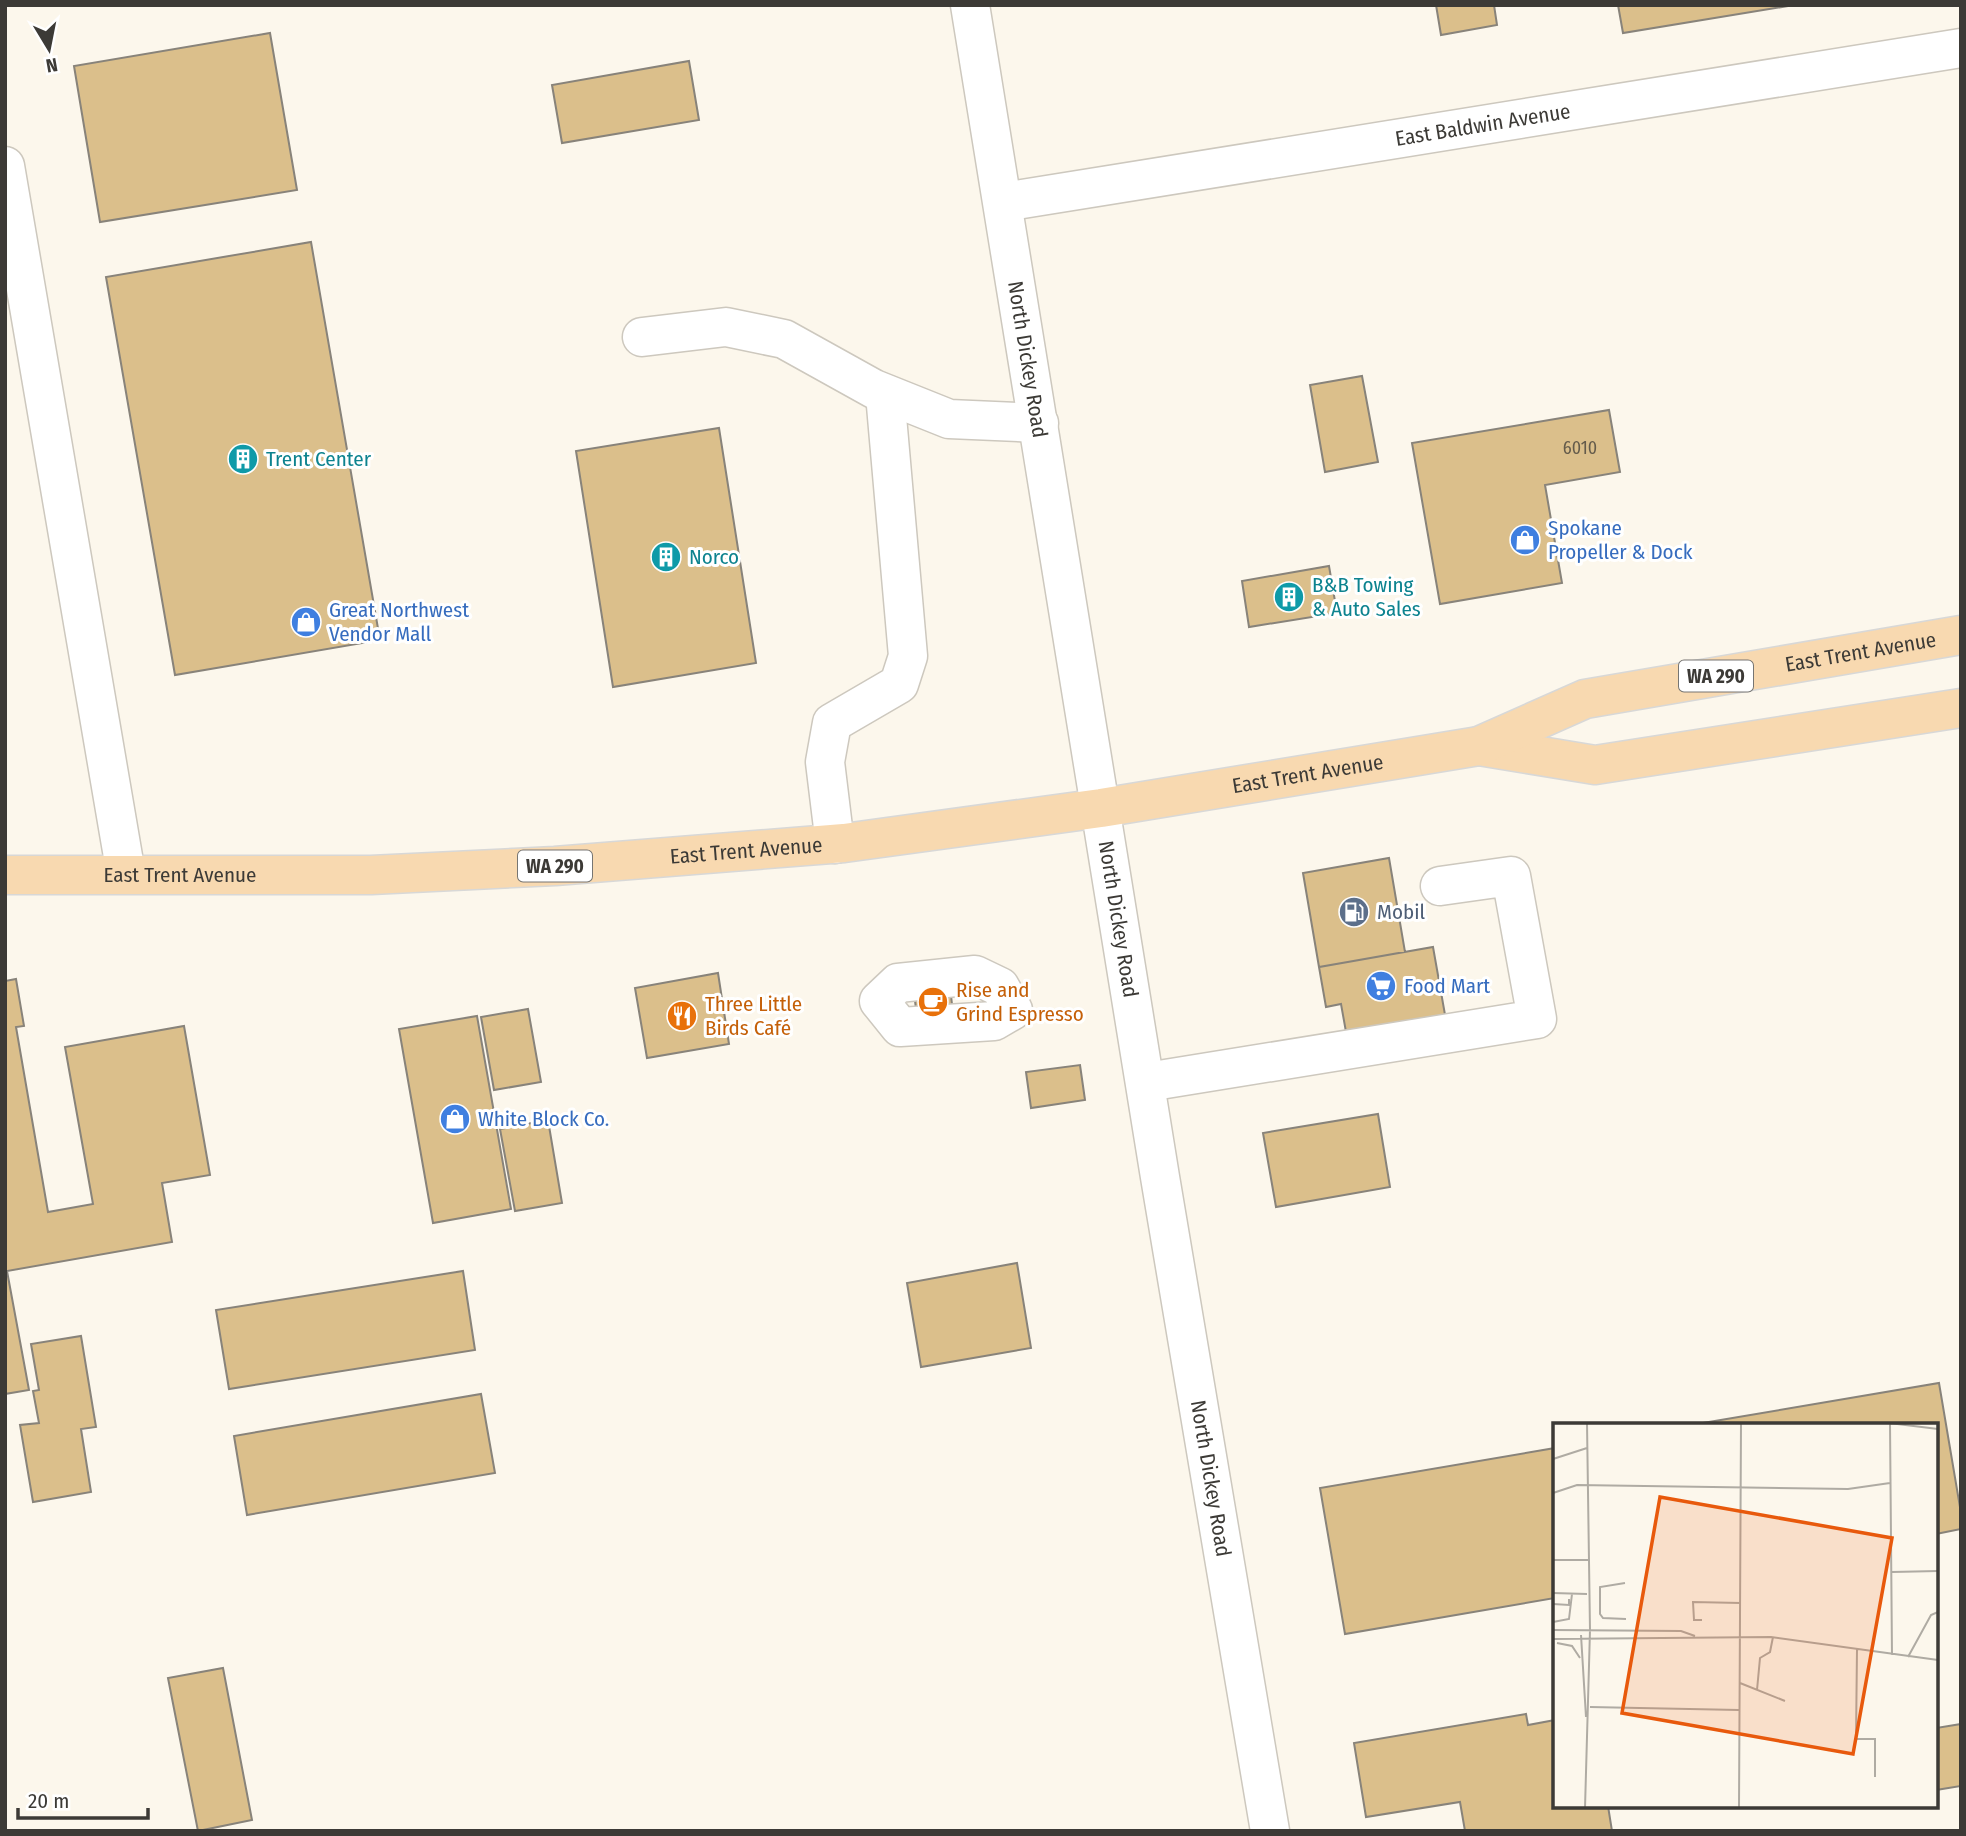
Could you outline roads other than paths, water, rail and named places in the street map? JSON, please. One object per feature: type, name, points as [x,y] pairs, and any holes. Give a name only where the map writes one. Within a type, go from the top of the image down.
[{"type":"main road","name":"East Trent Avenue","points":[[5,875],[384,875],[555,866],[835,844],[1101,808],[1479,746],[1586,699],[1961,635]]},
{"type":"main road","name":"East Trent Avenue","points":[[1479,746],[1595,765],[1961,708]]},
{"type":"street","name":"North Dickey Road","points":[[970,5],[1147,1082],[1160,1177],[1270,1831]]},
{"type":"street","name":"East Baldwin Avenue","points":[[1004,202],[1961,48]]},
{"type":"street","points":[[5,166],[126,874]]},
{"type":"street","points":[[642,337],[726,327],[784,340],[885,394],[948,419],[1039,423]]},
{"type":"street","points":[[835,844],[825,762],[832,723],[899,684],[908,656],[885,394]]},
{"type":"street","points":[[1147,1082],[1537,1019],[1511,876],[1440,886]]},
{"type":"place","name":"Trent Center","points":[[243,459]]},
{"type":"place","name":"Spokane Propeller & Dock","points":[[1525,540]]},
{"type":"place","name":"Norco","points":[[666,557]]},
{"type":"place","name":"B&B Towing & Auto Sales","points":[[1289,597]]},
{"type":"place","name":"Great Northwest Vendor Mall","points":[[306,622]]},
{"type":"place","name":"Mobil","points":[[1354,912]]},
{"type":"place","name":"Food Mart","points":[[1381,986]]},
{"type":"place","name":"Rise and Grind Espresso","points":[[933,1002]]},
{"type":"place","name":"Three Little Birds Café","points":[[682,1016]]},
{"type":"place","name":"White Block Co.","points":[[455,1119]]}]
